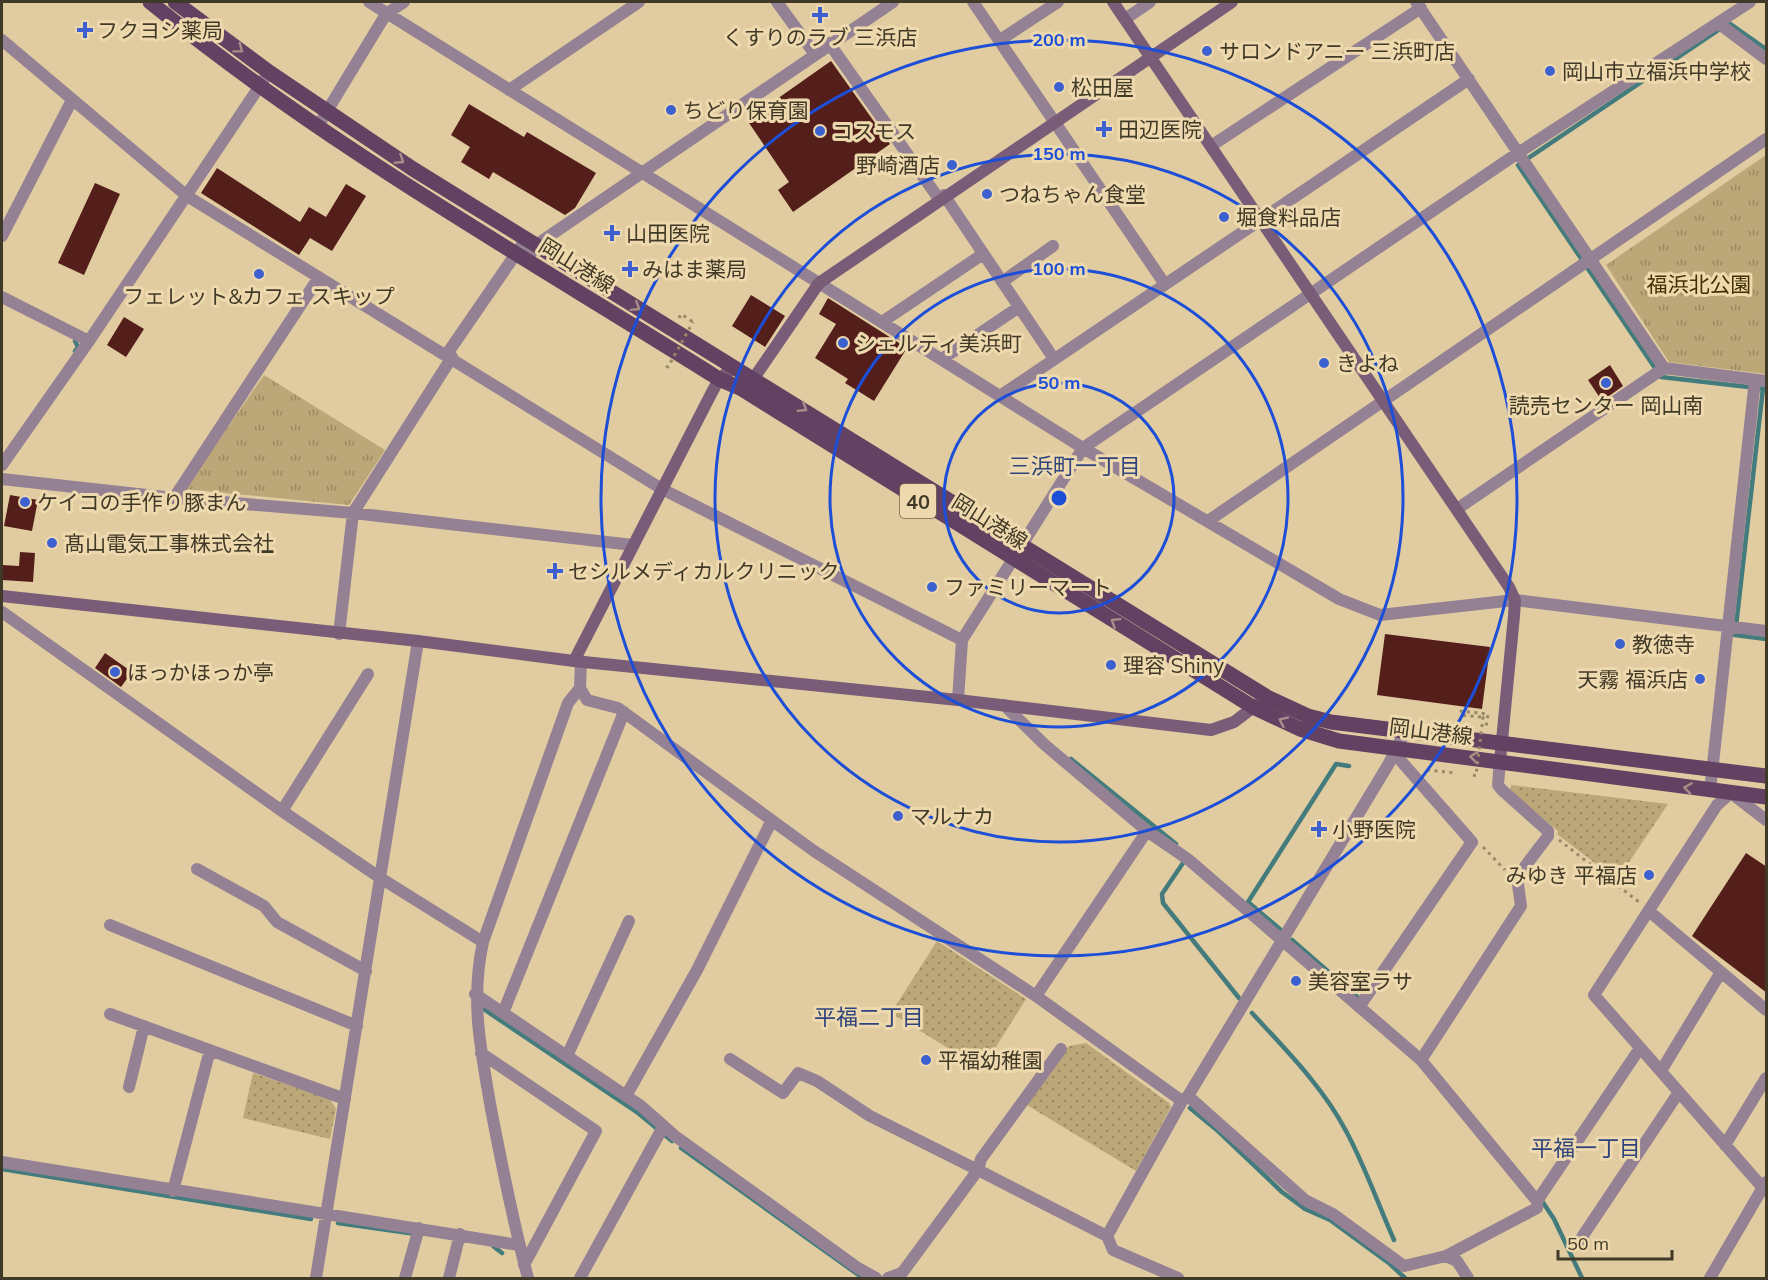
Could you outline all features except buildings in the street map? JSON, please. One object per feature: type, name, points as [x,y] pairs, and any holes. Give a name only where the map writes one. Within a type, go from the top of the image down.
[{"type":"main road","name":"岡山港線","points":[[150,2],[170,5],[327,112],[531,242],[1024,545],[1266,697],[1308,716],[1331,722],[1767,776]]},
{"type":"main road","name":"岡山港線","points":[[170,5],[260,86],[318,126],[719,379],[740,388],[1253,707],[1319,736],[1395,750],[1500,761],[1767,797]]},
{"type":"street","points":[[369,2],[1083,448],[1339,599],[1380,615],[1515,600],[1767,631]]},
{"type":"street","points":[[318,126],[386,14],[404,2]]},
{"type":"street","points":[[509,90],[639,2]]},
{"type":"street","points":[[777,2],[813,53]]},
{"type":"street","points":[[339,633],[353,513],[449,356],[531,242],[642,171],[813,53],[893,2]]},
{"type":"street","points":[[973,2],[1164,283]]},
{"type":"street","points":[[1000,40],[1058,2]]},
{"type":"street","points":[[1113,2],[1509,587],[1515,600],[1498,785],[1548,831],[1546,841],[1516,882],[1522,900],[1521,906],[1422,1057]]},
{"type":"street","points":[[1125,19],[1150,2]]},
{"type":"street","points":[[740,388],[754,378],[819,283],[941,197],[1232,2]]},
{"type":"street","points":[[958,700],[962,640],[1024,545],[1083,448],[1311,294],[1721,26],[1750,2]]},
{"type":"street","points":[[1210,146],[1419,5],[1522,158],[1586,262],[1660,371]]},
{"type":"street","points":[[1721,26],[1767,59]]},
{"type":"street","points":[[2,39],[187,196],[662,489],[962,640]]},
{"type":"street","points":[[829,43],[983,254],[1054,359]]},
{"type":"street","points":[[2,465],[89,341],[269,72]]},
{"type":"street","points":[[1000,396],[1164,283],[1469,80]]},
{"type":"street","points":[[2,236],[72,100]]},
{"type":"street","points":[[1208,521],[1767,139]]},
{"type":"street","points":[[1002,282],[1053,246]]},
{"type":"street","points":[[882,322],[983,254]]},
{"type":"street","points":[[174,498],[320,277]]},
{"type":"street","points":[[2,297],[89,341]]},
{"type":"street","points":[[942,359],[1019,307]]},
{"type":"street","points":[[733,368],[719,379],[633,545],[578,661],[580,688],[587,700],[618,708],[814,850],[1036,996],[1185,1098],[1305,1200],[1334,1214],[1400,1272],[1446,1256],[1537,1208],[1539,1198],[1640,1048]]},
{"type":"street","points":[[1456,509],[1660,371],[1758,384],[1733,627],[1710,791]]},
{"type":"street","points":[[2,479],[174,498],[353,513],[633,545]]},
{"type":"street","points":[[2,596],[418,641],[578,661],[1004,705],[1211,730],[1234,722],[1266,697]]},
{"type":"street","points":[[2,612],[282,811],[382,879],[483,942]]},
{"type":"street","points":[[316,1278],[382,879],[418,641]]},
{"type":"street","points":[[282,811],[368,675]]},
{"type":"street","points":[[528,1278],[503,1181],[481,1053],[475,994],[483,942],[568,703],[580,688]]},
{"type":"street","points":[[1004,705],[1045,745],[1147,831],[1187,859],[1282,940],[1361,1003],[1422,1057],[1539,1198]]},
{"type":"street","points":[[503,1013],[624,712]]},
{"type":"street","points":[[1107,1236],[1185,1098],[1405,732]]},
{"type":"street","points":[[1361,1003],[1472,842],[1395,750]]},
{"type":"street","points":[[1710,1278],[1765,1185],[1725,1145],[1594,996],[1717,805],[1731,793],[1767,820]]},
{"type":"street","points":[[626,1096],[697,970],[772,820]]},
{"type":"street","points":[[1036,996],[1147,831]]},
{"type":"street","points":[[196,868],[264,906],[277,922],[366,971]]},
{"type":"street","points":[[1650,911],[1767,1010]]},
{"type":"street","points":[[567,1056],[629,921]]},
{"type":"street","points":[[110,925],[357,1026]]},
{"type":"street","points":[[1661,1071],[1721,972]]},
{"type":"street","points":[[475,994],[626,1096],[661,1131],[858,1268],[876,1278]]},
{"type":"street","points":[[110,1014],[345,1099]]},
{"type":"street","points":[[129,1087],[144,1026]]},
{"type":"street","points":[[889,1278],[906,1276],[978,1170],[981,1159],[1061,1049]]},
{"type":"street","points":[[173,1191],[210,1050]]},
{"type":"street","points":[[481,1053],[596,1131],[524,1265]]},
{"type":"street","points":[[730,1059],[783,1093],[798,1073],[817,1081],[870,1116],[1107,1236],[1113,1250],[1178,1278]]},
{"type":"street","points":[[1725,1145],[1767,1078]]},
{"type":"street","points":[[1580,1240],[1678,1092]]},
{"type":"street","points":[[580,1278],[661,1131]]},
{"type":"street","points":[[2,1162],[325,1215],[417,1233],[519,1245]]},
{"type":"street","points":[[405,1278],[417,1233]]},
{"type":"street","points":[[449,1278],[459,1238]]},
{"type":"street","points":[[1446,1256],[1457,1261],[1467,1278]]},
{"type":"path","points":[[666,366],[694,322],[683,315]]},
{"type":"path","points":[[1420,769],[1476,776],[1484,717],[1461,715],[1461,711],[1488,714],[1486,727]]},
{"type":"path","points":[[1548,831],[1650,911]]},
{"type":"path","points":[[1472,842],[1477,841],[1516,882]]},
{"type":"green space","name":"福浜北公園","points":[[1766,155],[1766,374],[1669,362],[1606,265]]},
{"type":"green space","points":[[264,375],[385,450],[349,505],[185,489]]},
{"type":"green space","points":[[1511,785],[1668,804],[1617,880],[1557,834],[1558,831],[1510,791]]},
{"type":"green space","points":[[937,941],[1026,999],[982,1069],[891,1013]]},
{"type":"green space","points":[[1086,1043],[1169,1103],[1171,1107],[1136,1171],[1025,1104],[1069,1046]]},
{"type":"green space","points":[[253,1073],[330,1099],[336,1109],[330,1139],[243,1118]]},
{"type":"waterway","points":[[1766,49],[1729,23],[1518,165],[1661,377],[1766,389]]},
{"type":"waterway","points":[[75,341],[78,347],[75,351]]},
{"type":"waterway","points":[[1763,388],[1735,635],[1766,639]]},
{"type":"waterway","points":[[1071,759],[1176,844]]},
{"type":"waterway","points":[[1281,930],[1248,902],[1336,764],[1349,766]]},
{"type":"waterway","points":[[1185,860],[1162,894],[1163,903],[1239,998]]},
{"type":"waterway","points":[[1292,940],[1362,1001]]},
{"type":"waterway","points":[[482,1008],[638,1113],[672,1141]]},
{"type":"waterway","points":[[1252,1013],[1303,1069],[1337,1115],[1359,1158],[1394,1240]]},
{"type":"waterway","points":[[1190,1108],[1218,1131],[1282,1192],[1305,1209],[1330,1220],[1390,1264],[1405,1278]]},
{"type":"waterway","points":[[681,1148],[860,1276]]},
{"type":"waterway","points":[[2,1169],[311,1219]]},
{"type":"waterway","points":[[1540,1198],[1554,1219],[1582,1278]]},
{"type":"waterway","points":[[338,1223],[416,1234]]},
{"type":"waterway","points":[[493,1246],[502,1253]]},
{"type":"place","name":"くすりのラブ 三浜店","points":[[820,15]]},
{"type":"place","name":"フクヨシ薬局","points":[[85,30]]},
{"type":"place","name":"サロンドアニー 三浜町店","points":[[1207,51]]},
{"type":"place","name":"岡山市立福浜中学校","points":[[1550,71]]},
{"type":"place","name":"松田屋","points":[[1059,87]]},
{"type":"place","name":"ちどり保育園","points":[[671,110]]},
{"type":"place","name":"田辺医院","points":[[1104,129]]},
{"type":"place","name":"コスモス","points":[[820,131]]},
{"type":"place","name":"野崎酒店","points":[[952,165]]},
{"type":"place","name":"つねちゃん食堂","points":[[987,194]]},
{"type":"place","name":"堀食料品店","points":[[1224,217]]},
{"type":"place","name":"山田医院","points":[[612,233]]},
{"type":"place","name":"みはま薬局","points":[[630,269]]},
{"type":"place","name":"フェレット&カフェ スキップ","points":[[259,274]]},
{"type":"place","name":"シェルティ美浜町","points":[[843,343]]},
{"type":"place","name":"きよね","points":[[1324,363]]},
{"type":"place","name":"読売センター 岡山南","points":[[1606,383]]},
{"type":"place","name":"ケイコの手作り豚まん","points":[[25,502]]},
{"type":"place","name":"髙山電気工事株式会社","points":[[52,543]]},
{"type":"place","name":"セシルメディカルクリニック","points":[[555,571]]},
{"type":"place","name":"ファミリーマート","points":[[932,587]]},
{"type":"place","name":"教徳寺","points":[[1620,644]]},
{"type":"place","name":"理容 Shiny","points":[[1111,665]]},
{"type":"place","name":"ほっかほっか亭","points":[[115,672]]},
{"type":"place","name":"天霧 福浜店","points":[[1700,679]]},
{"type":"place","name":"マルナカ","points":[[898,816]]},
{"type":"place","name":"小野医院","points":[[1319,829]]},
{"type":"place","name":"みゆき 平福店","points":[[1649,875]]},
{"type":"place","name":"美容室ラサ","points":[[1296,981]]},
{"type":"place","name":"平福幼稚園","points":[[926,1060]]},
{"type":"district","name":"三浜町一丁目","points":[[1075,466]]},
{"type":"district","name":"平福二丁目","points":[[869,1017]]},
{"type":"district","name":"平福一丁目","points":[[1586,1148]]}]
